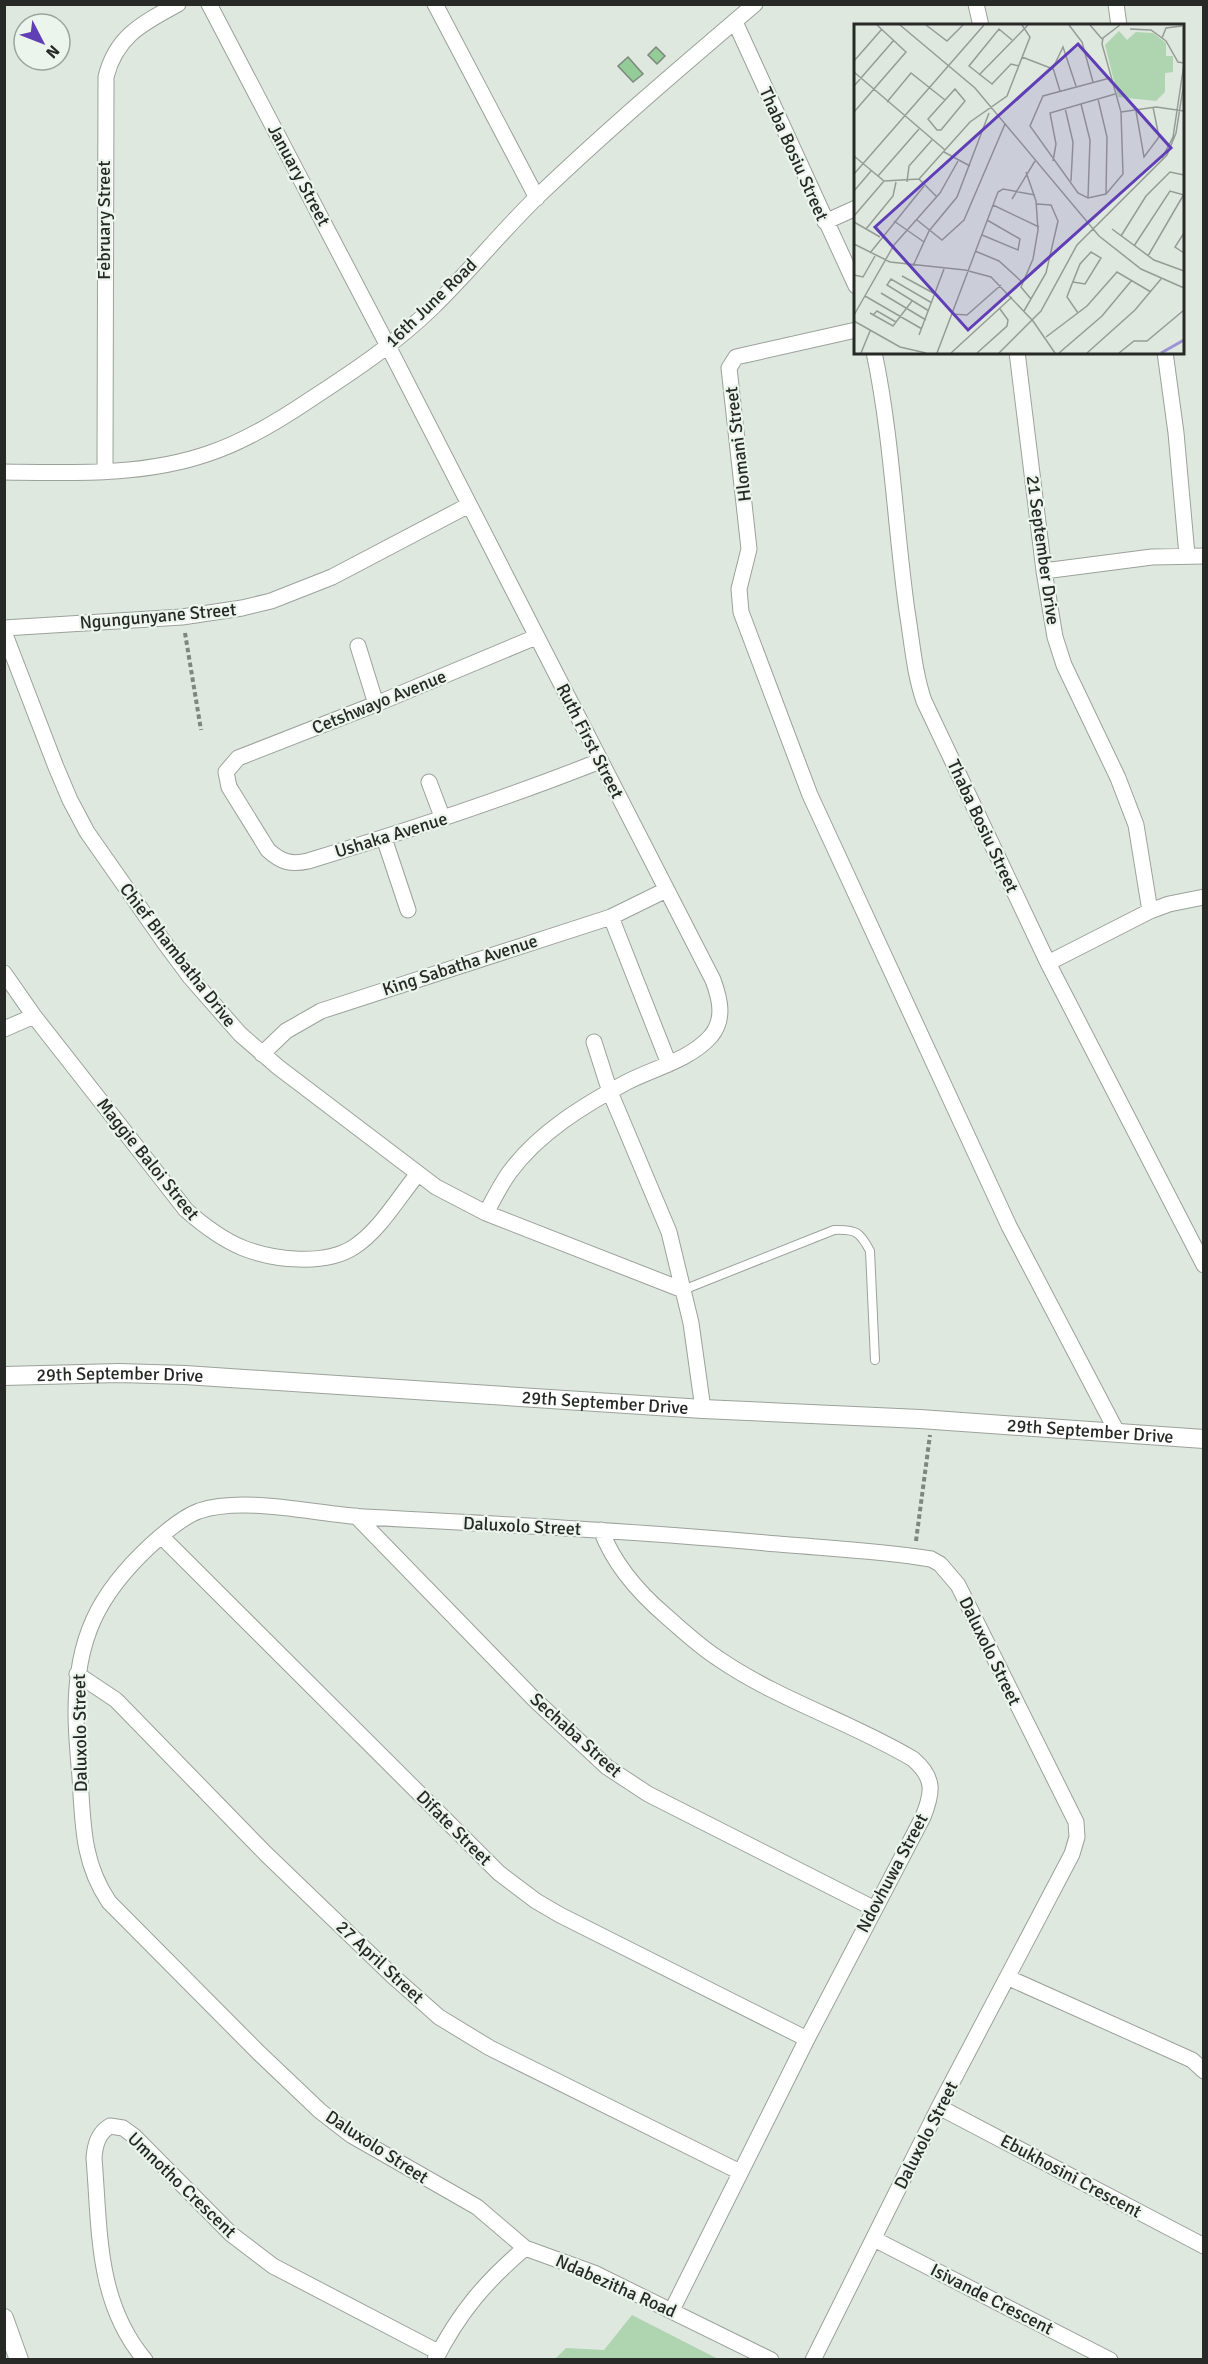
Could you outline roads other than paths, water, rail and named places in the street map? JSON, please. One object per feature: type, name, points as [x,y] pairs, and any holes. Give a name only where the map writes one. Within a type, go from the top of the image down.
[{"type":"street","name":"February Street","points":[[105,470],[106,77],[110,62],[118,47],[147,21],[178,4]]},
{"type":"street","name":"January Street","points":[[209,4],[388,346]]},
{"type":"street","points":[[435,4],[537,198]]},
{"type":"street","name":"16th June Road","points":[[4,472],[105,470],[164,465],[211,453],[234,444],[287,415],[388,346],[432,307],[537,198],[651,93],[755,4]]},
{"type":"street","points":[[976,4],[981,24]]},
{"type":"street","points":[[1116,4],[1119,24]]},
{"type":"street","name":"Thaba Bosiu Street","points":[[735,22],[854,284]]},
{"type":"street","points":[[825,222],[854,208]]},
{"type":"street","name":"Hlomani Street","points":[[854,330],[736,357],[729,368],[749,549],[739,589],[741,612],[810,795],[1009,1226],[1118,1434]]},
{"type":"street","name":"Ruth First Street","points":[[388,346],[713,980],[721,1010],[716,1028],[704,1043],[669,1064],[610,1092]]},
{"type":"street","name":"Thaba Bosiu Street","points":[[874,354],[918,684],[924,701],[1048,963],[1203,1265]]},
{"type":"street","name":"21 September Drive","points":[[1017,354],[1050,613],[1064,665],[1118,777],[1136,825],[1150,910]]},
{"type":"street","points":[[1165,354],[1176,433],[1187,555]]},
{"type":"street","name":"Ngungunyane Street","points":[[4,630],[182,617],[242,608],[300,591],[359,564],[469,505]]},
{"type":"street","points":[[1044,571],[1152,556],[1203,556]]},
{"type":"street","name":"Chief Bhambatha Drive","points":[[4,630],[56,767],[87,832],[113,872],[190,977],[240,1034],[262,1054],[417,1174],[451,1196],[486,1213],[683,1290]]},
{"type":"street","name":"Cetshwayo Avenue","points":[[226,772],[238,758],[376,704],[536,637]]},
{"type":"street","points":[[358,646],[376,704]]},
{"type":"street","name":"Ushaka Avenue","points":[[226,772],[229,786],[268,850],[291,864],[443,819],[516,794],[600,761]]},
{"type":"street","points":[[429,782],[443,819]]},
{"type":"street","points":[[384,838],[408,910]]},
{"type":"street","name":"King Sabatha Avenue","points":[[262,1054],[286,1031],[321,1011],[611,916],[666,890]]},
{"type":"street","points":[[1048,963],[1150,910],[1203,897]]},
{"type":"street","points":[[611,916],[669,1064]]},
{"type":"street","name":"Maggie Baloi Street","points":[[4,973],[34,1016],[186,1210],[202,1225],[244,1248],[280,1257],[306,1259],[326,1258],[341,1254],[366,1237],[417,1174]]},
{"type":"street","points":[[4,1029],[34,1016]]},
{"type":"street","points":[[594,1042],[610,1092],[669,1232],[696,1350],[703,1409]]},
{"type":"street","points":[[486,1213],[507,1175],[537,1142],[555,1126],[610,1092]]},
{"type":"street","name":"29th September Drive","points":[[4,1376],[109,1373],[185,1375],[703,1409],[932,1420],[1203,1439]]},
{"type":"street","name":"Daluxolo Street","points":[[525,2248],[477,2207],[383,2155],[351,2135],[320,2111],[129,1924],[109,1902],[94,1876],[86,1847],[76,1717],[77,1674],[86,1636],[98,1610],[117,1581],[161,1536],[198,1511],[250,1506],[356,1516],[601,1530],[914,1556],[931,1559],[940,1564],[958,1585],[1076,1822],[1077,1837],[1072,1854],[1009,1978],[939,2107],[813,2360]]},
{"type":"street","name":"Sechaba Street","points":[[356,1516],[535,1700],[607,1767],[648,1794],[873,1908]]},
{"type":"street","name":"Ndovhuwa Street","points":[[601,1530],[608,1550],[618,1566],[644,1596],[694,1641],[719,1660],[903,1754],[922,1767],[929,1777],[930,1785],[927,1805],[672,2310]]},
{"type":"street","name":"Difate Street","points":[[161,1536],[499,1874],[560,1915],[807,2039]]},
{"type":"street","name":"27 April Street","points":[[77,1674],[116,1700],[266,1854],[416,1998],[439,2017],[490,2048],[740,2172]]},
{"type":"street","points":[[1009,1978],[1198,2057],[1203,2071]]},
{"type":"street","name":"Ebukhosini Crescent","points":[[939,2107],[1203,2246]]},
{"type":"street","name":"Umnotho Crescent","points":[[146,2360],[123,2328],[113,2307],[105,2281],[94,2158],[97,2140],[110,2126],[123,2128],[134,2136],[210,2214],[238,2240],[273,2266],[436,2356]]},
{"type":"street","name":"Isivande Crescent","points":[[874,2239],[1110,2360]]},
{"type":"street","points":[[436,2356],[481,2288],[525,2248]]},
{"type":"street","name":"Ndabezitha Road","points":[[525,2248],[594,2273],[771,2360]]},
{"type":"street","points":[[4,2318],[19,2360]]},
{"type":"lane","points":[[683,1290],[834,1230],[851,1229],[862,1236],[870,1251],[875,1360]]}]
